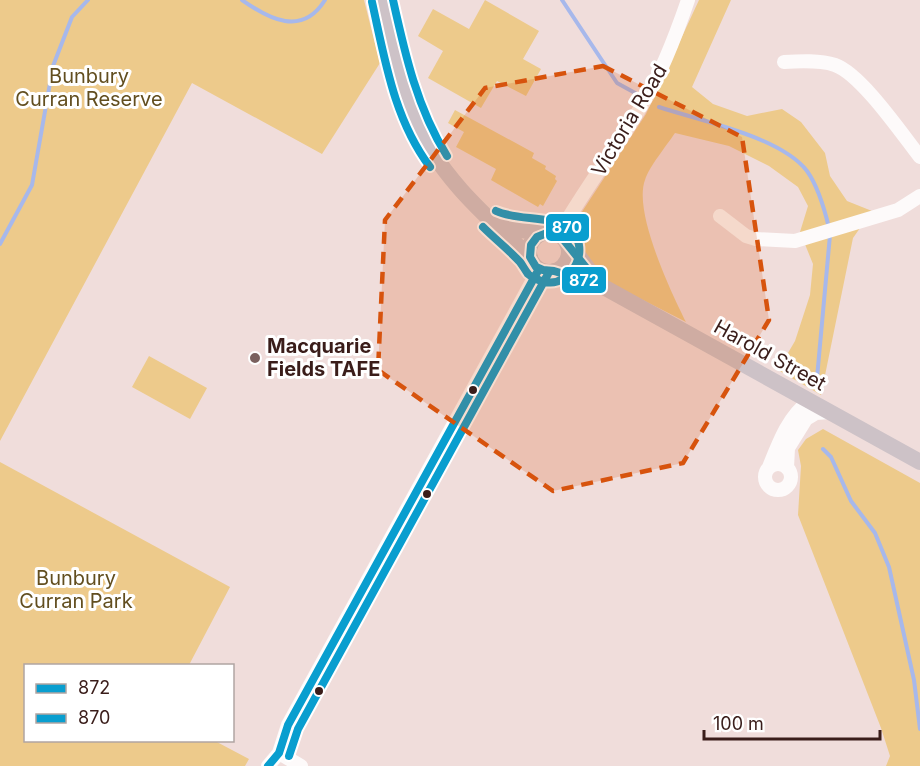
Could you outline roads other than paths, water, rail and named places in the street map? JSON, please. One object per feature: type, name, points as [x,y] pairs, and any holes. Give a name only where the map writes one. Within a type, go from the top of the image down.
[{"type":"main road","points":[[382,0],[412,115],[432,153],[473,205],[541,266],[566,263],[569,254],[557,238],[513,229],[492,221]]},
{"type":"main road","points":[[541,266],[532,242],[537,236],[557,238]]},
{"type":"main road","name":"Harold Street","points":[[557,238],[580,258],[600,285]]},
{"type":"main road","name":"Harold Street","points":[[541,266],[600,285],[920,462]]},
{"type":"street","name":"Victoria Road","points":[[557,238],[645,100],[673,43],[688,0]]},
{"type":"street","points":[[784,62],[835,65],[846,72],[856,79],[920,157]]},
{"type":"street","points":[[720,216],[746,236],[756,239],[795,241],[898,210],[920,196]]},
{"type":"street","points":[[268,766],[279,753],[288,725],[541,266]]},
{"type":"street","points":[[783,386],[790,397],[792,408],[790,422]]},
{"type":"street","points":[[810,401],[806,418],[788,448],[787,468],[790,480],[785,487],[778,490],[770,487],[765,480],[765,475],[781,437],[790,422],[810,401]]},
{"type":"street","points":[[806,418],[816,413],[830,412]]},
{"type":"street","points":[[769,467],[778,464],[787,468]]},
{"type":"street","points":[[279,753],[301,766]]},
{"type":"waterway","points":[[0,244],[32,185],[53,66],[72,17],[88,0]]},
{"type":"waterway","points":[[242,0],[263,13],[285,21],[306,18],[325,0]]},
{"type":"waterway","points":[[562,0],[617,83],[637,94]]},
{"type":"waterway","points":[[659,107],[760,140],[795,159],[807,171],[814,183],[829,228]]},
{"type":"waterway","points":[[817,378],[830,235]]},
{"type":"waterway","points":[[823,449],[831,457],[851,501],[875,533],[889,567],[914,680],[920,729]]},
{"type":"place","name":"Macquarie Fields TAFE","points":[[255,358]]},
{"type":"park label","name":"Bunbury Curran Reserve","points":[[89,88]]},
{"type":"park label","name":"Bunbury Curran Park","points":[[76,590]]}]
